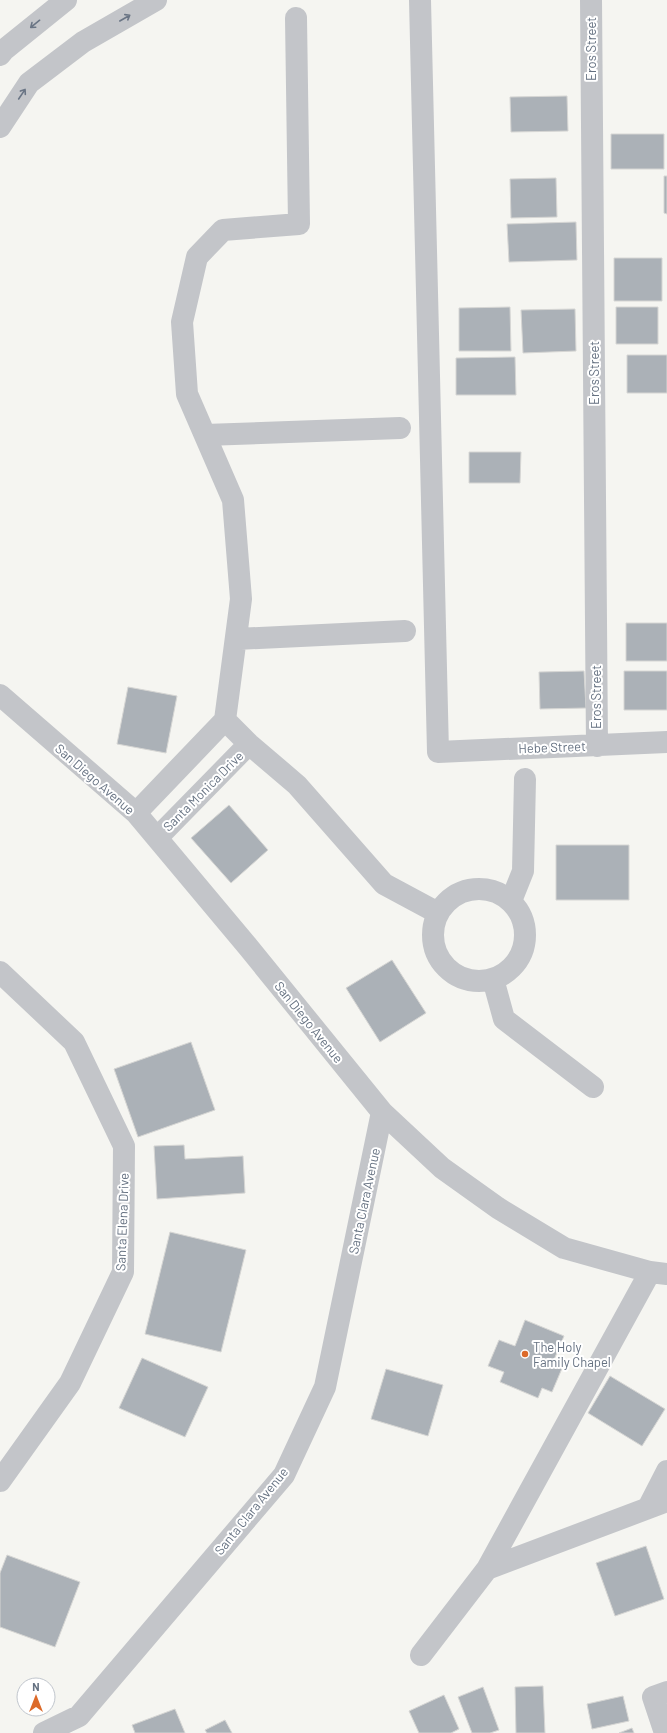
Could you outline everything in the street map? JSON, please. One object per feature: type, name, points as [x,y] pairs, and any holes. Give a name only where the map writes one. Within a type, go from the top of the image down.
[{"type":"street","points":[[0,55],[4,50],[66,0]]},
{"type":"street","points":[[0,127],[29,84],[83,42],[156,0]]},
{"type":"street","name":"Hebe Street","points":[[420,0],[438,752],[667,742]]},
{"type":"street","name":"Eros Street","points":[[590,0],[597,746]]},
{"type":"street","points":[[136,814],[225,720],[241,599],[233,500],[187,394],[182,322],[197,257],[222,230],[299,224],[296,18]]},
{"type":"street","points":[[204,435],[400,428]]},
{"type":"street","points":[[236,640],[405,631]]},
{"type":"street","name":"San Diego Avenue","points":[[0,695],[136,814],[249,948],[382,1112],[442,1168],[498,1208],[564,1248],[659,1273]]},
{"type":"street","points":[[225,720],[297,785],[384,884],[438,913]]},
{"type":"street","name":"Santa Monica Drive","points":[[157,838],[250,744]]},
{"type":"street","points":[[511,901],[523,871],[525,779]]},
{"type":"street","points":[[485,888],[499,893],[511,901],[522,918],[525,929],[525,945],[518,960],[508,972],[493,979],[478,981],[462,978],[449,970],[438,958],[433,944],[433,928],[438,913],[446,902],[458,893],[471,889],[485,888]]},
{"type":"street","name":"Santa Elena Drive","points":[[0,972],[74,1042],[124,1146],[123,1272],[70,1383],[0,1481]]},
{"type":"street","points":[[493,979],[504,1019],[593,1087]]},
{"type":"street","name":"Santa Clara Avenue","points":[[44,1733],[79,1716],[284,1475],[325,1387],[382,1112]]},
{"type":"street","points":[[421,1655],[487,1569],[659,1273]]},
{"type":"street","points":[[487,1569],[658,1505],[667,1471]]},
{"type":"street","points":[[665,1733],[653,1697],[667,1692]]},
{"type":"building","points":[[567,96],[568,131],[511,132],[510,97]]},
{"type":"building","points":[[611,134],[664,134],[664,169],[611,169]]},
{"type":"building","points":[[664,176],[667,176],[667,214],[664,213]]},
{"type":"building","points":[[556,178],[557,217],[511,218],[510,179]]},
{"type":"building","points":[[576,222],[577,260],[509,262],[507,224]]},
{"type":"building","points":[[614,258],[662,258],[662,301],[614,301]]},
{"type":"building","points":[[510,307],[511,351],[459,351],[459,308]]},
{"type":"building","points":[[616,307],[658,307],[658,344],[616,344]]},
{"type":"building","points":[[575,309],[576,351],[523,353],[521,310]]},
{"type":"building","points":[[627,355],[667,355],[667,393],[627,393]]},
{"type":"building","points":[[515,357],[516,395],[456,395],[456,358]]},
{"type":"building","points":[[469,452],[521,452],[520,483],[469,483]]},
{"type":"building","points":[[626,623],[667,623],[667,661],[626,661]]},
{"type":"building","points":[[584,671],[586,708],[540,709],[539,672]]},
{"type":"building","points":[[624,671],[667,671],[667,710],[624,710]]},
{"type":"building","points":[[128,687],[177,696],[166,753],[117,744]]},
{"type":"building","points":[[229,805],[268,850],[231,883],[191,838]]},
{"type":"building","points":[[556,845],[629,845],[629,900],[556,900]]},
{"type":"building","points":[[392,960],[426,1013],[380,1042],[346,988]]},
{"type":"building","points":[[191,1042],[215,1110],[138,1137],[114,1069]]},
{"type":"building","points":[[184,1145],[185,1159],[243,1156],[245,1193],[157,1199],[154,1146]]},
{"type":"building","points":[[170,1232],[246,1250],[221,1352],[145,1334]]},
{"type":"building","name":"The Holy Family Chapel","points":[[525,1320],[564,1336],[553,1362],[563,1366],[552,1392],[542,1388],[538,1398],[500,1382],[504,1372],[488,1366],[499,1340],[515,1346]]},
{"type":"building","points":[[142,1358],[208,1387],[185,1437],[119,1408]]},
{"type":"building","points":[[386,1369],[443,1385],[428,1436],[371,1419]]},
{"type":"building","points":[[610,1376],[665,1409],[642,1446],[588,1413]]},
{"type":"building","points":[[646,1546],[664,1599],[615,1616],[596,1563]]},
{"type":"building","points":[[7,1555],[80,1582],[55,1647],[0,1627],[0,1573]]},
{"type":"building","points":[[543,1686],[545,1733],[516,1733],[515,1687]]},
{"type":"building","points":[[483,1687],[499,1730],[490,1733],[472,1733],[458,1697]]},
{"type":"building","points":[[444,1695],[459,1729],[451,1733],[419,1733],[409,1711]]},
{"type":"building","points":[[623,1696],[629,1721],[592,1729],[587,1704]]},
{"type":"building","points":[[175,1709],[185,1733],[135,1733],[132,1725]]},
{"type":"building","points":[[225,1720],[232,1733],[207,1733],[205,1730]]},
{"type":"building","points":[[632,1728],[634,1733],[619,1733]]},
{"type":"place","name":"The Holy Family Chapel","points":[[525,1354]]}]
